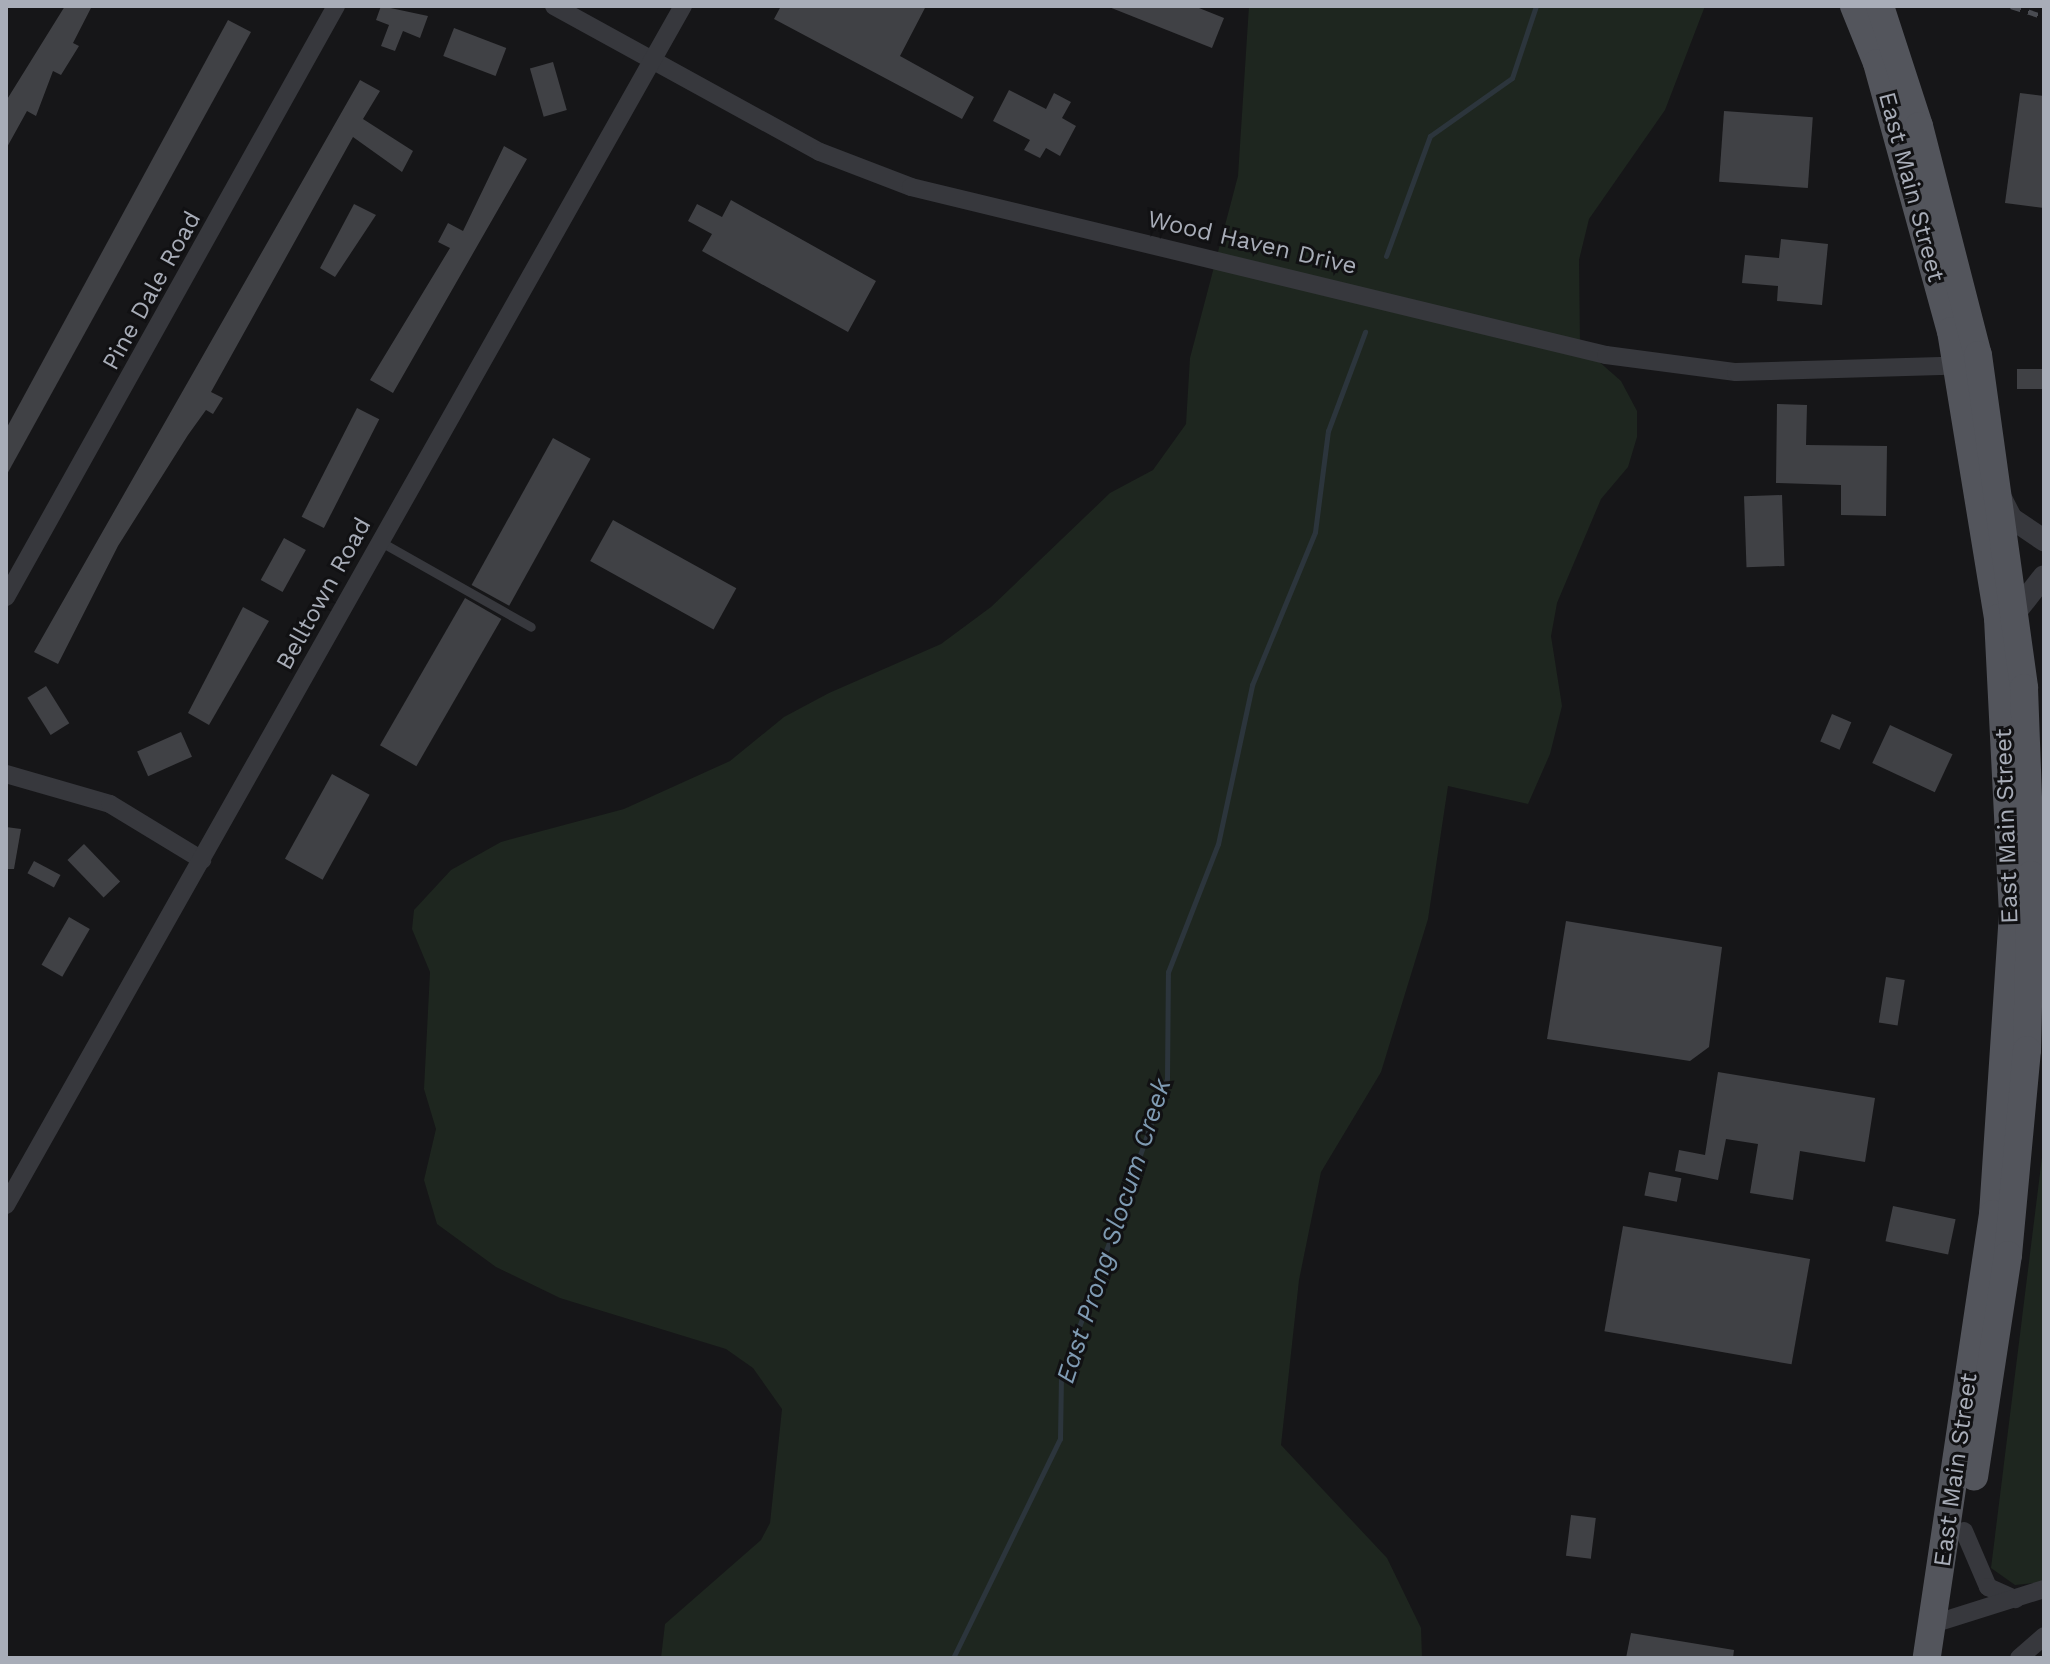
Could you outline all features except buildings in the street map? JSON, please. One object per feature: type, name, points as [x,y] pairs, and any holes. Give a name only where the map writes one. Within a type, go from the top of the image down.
[{"type":"main road","name":"East Main Street","points":[[1854,6],[1877,63],[1968,365],[1999,635],[2013,913],[2025,1053],[1993,1214],[1941,1621],[1943,1658]]},
{"type":"main road","name":"East Main Street","points":[[1880,6],[1919,126],[1968,365],[2002,500],[2016,611],[2030,798],[2025,1053],[2001,1307],[1964,1531],[1941,1621],[1927,1658]]},
{"type":"street","name":"Pine Dale Road","points":[[6,597],[336,6]]},
{"type":"street","name":"Wood Haven Drive","points":[[554,6],[820,152],[911,187],[1572,348],[1736,372],[1968,365]]},
{"type":"street","name":"Belltown Road","points":[[6,1205],[683,6]]},
{"type":"street","points":[[2002,500],[2018,525],[2044,540]]},
{"type":"street","points":[[1999,635],[2044,576]]},
{"type":"street","points":[[6,774],[110,804],[202,860]]},
{"type":"street","points":[[2025,1053],[2044,972]]},
{"type":"street","points":[[1964,1531],[1988,1587],[2015,1599]]},
{"type":"street","points":[[1941,1621],[2044,1589]]},
{"type":"street","points":[[2019,1658],[2044,1636]]},
{"type":"street","points":[[1927,1658],[1934,1658]]},
{"type":"lane","points":[[381,542],[531,627]]},
{"type":"shaded area","points":[[1249,6],[1705,6],[1665,110],[1589,219],[1579,260],[1580,345],[1621,381],[1637,411],[1637,437],[1628,467],[1601,499],[1557,603],[1551,636],[1562,706],[1550,754],[1528,804],[1448,786],[1428,919],[1381,1072],[1321,1172],[1299,1280],[1281,1445],[1387,1558],[1421,1628],[1422,1658],[661,1658],[665,1624],[761,1540],[770,1523],[782,1409],[753,1368],[726,1349],[560,1298],[496,1267],[437,1224],[424,1180],[436,1129],[424,1089],[430,972],[412,929],[414,910],[451,870],[501,842],[624,809],[730,761],[784,717],[829,693],[941,644],[991,607],[1110,493],[1153,470],[1186,424],[1190,358],[1238,176]]},
{"type":"shaded area","points":[[2044,1141],[2044,1582],[2015,1585],[1991,1568]]},
{"type":"waterway","name":"East Prong Slocum Creek","points":[[1386,256],[1430,136],[1512,78],[1536,6]]},
{"type":"waterway","name":"East Prong Slocum Creek","points":[[953,1658],[1060,1439],[1061,1378],[1167,1079],[1168,972],[1218,844],[1252,685],[1315,532],[1328,431],[1365,332]]},
{"type":"railway","points":[[2011,6],[2044,17]]}]
